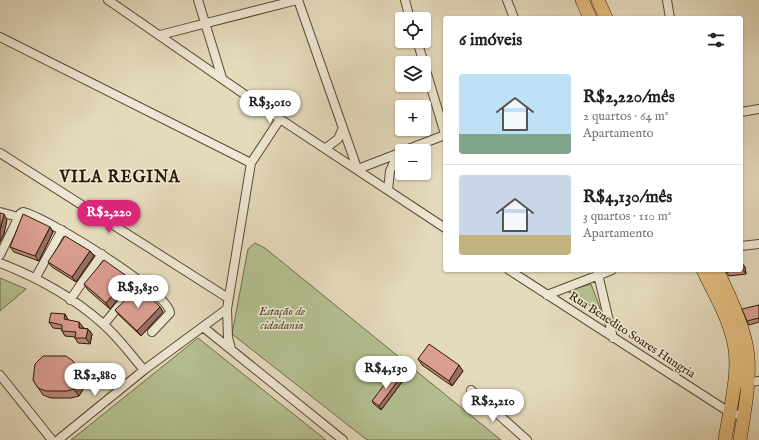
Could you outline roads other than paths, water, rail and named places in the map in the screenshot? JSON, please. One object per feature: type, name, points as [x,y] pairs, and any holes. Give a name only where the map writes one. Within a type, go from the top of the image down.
[{"type":"main road","points":[[598,0],[605,16]]},
{"type":"main road","points":[[583,2],[589,16]]},
{"type":"main road","points":[[704,272],[726,319],[734,346],[736,372],[725,440]]},
{"type":"main road","points":[[719,272],[743,336],[754,382],[744,417],[740,440]]},
{"type":"street","points":[[108,0],[280,119],[358,169],[443,227]]},
{"type":"street","points":[[198,0],[222,78]]},
{"type":"street","points":[[160,35],[297,0],[358,169]]},
{"type":"street","points":[[405,0],[408,12]]},
{"type":"street","points":[[507,0],[513,16]]},
{"type":"street","points":[[583,2],[602,0]]},
{"type":"street","points":[[667,0],[670,16]]},
{"type":"street","points":[[0,37],[251,163]]},
{"type":"street","points":[[431,88],[443,128]]},
{"type":"street","points":[[743,112],[759,109]]},
{"type":"street","points":[[231,349],[228,337],[228,298],[251,163],[280,119]]},
{"type":"street","points":[[326,148],[335,143],[343,128]]},
{"type":"street","points":[[422,144],[443,136]]},
{"type":"street","points":[[0,154],[228,298]]},
{"type":"street","points":[[358,169],[395,154]]},
{"type":"street","points":[[388,190],[390,171],[395,162]]},
{"type":"street","points":[[0,212],[18,217]]},
{"type":"street","points":[[0,255],[18,217],[23,212],[26,212],[62,230],[102,254],[140,281],[170,309],[170,313],[152,332]]},
{"type":"street","points":[[36,278],[62,230]]},
{"type":"street","points":[[743,246],[759,244]]},
{"type":"street","points":[[70,300],[102,254]]},
{"type":"street","points":[[0,263],[36,278],[104,324],[144,370]]},
{"type":"street","name":"Rua Benedito Soares Hungria","points":[[512,272],[729,412],[744,417]]},
{"type":"street","points":[[547,295],[598,272],[613,338]]},
{"type":"street","points":[[104,324],[140,281]]},
{"type":"street","points":[[58,440],[144,370],[227,309]]},
{"type":"street","points":[[203,326],[343,440]]},
{"type":"street","points":[[0,375],[52,440]]},
{"type":"street","points":[[734,384],[754,382]]},
{"type":"street","points":[[471,390],[527,440]]},
{"type":"district","name":"VILA REGINA","points":[[120,178]]},
{"type":"park label","name":"Estação de cidadania","points":[[282,318]]}]
